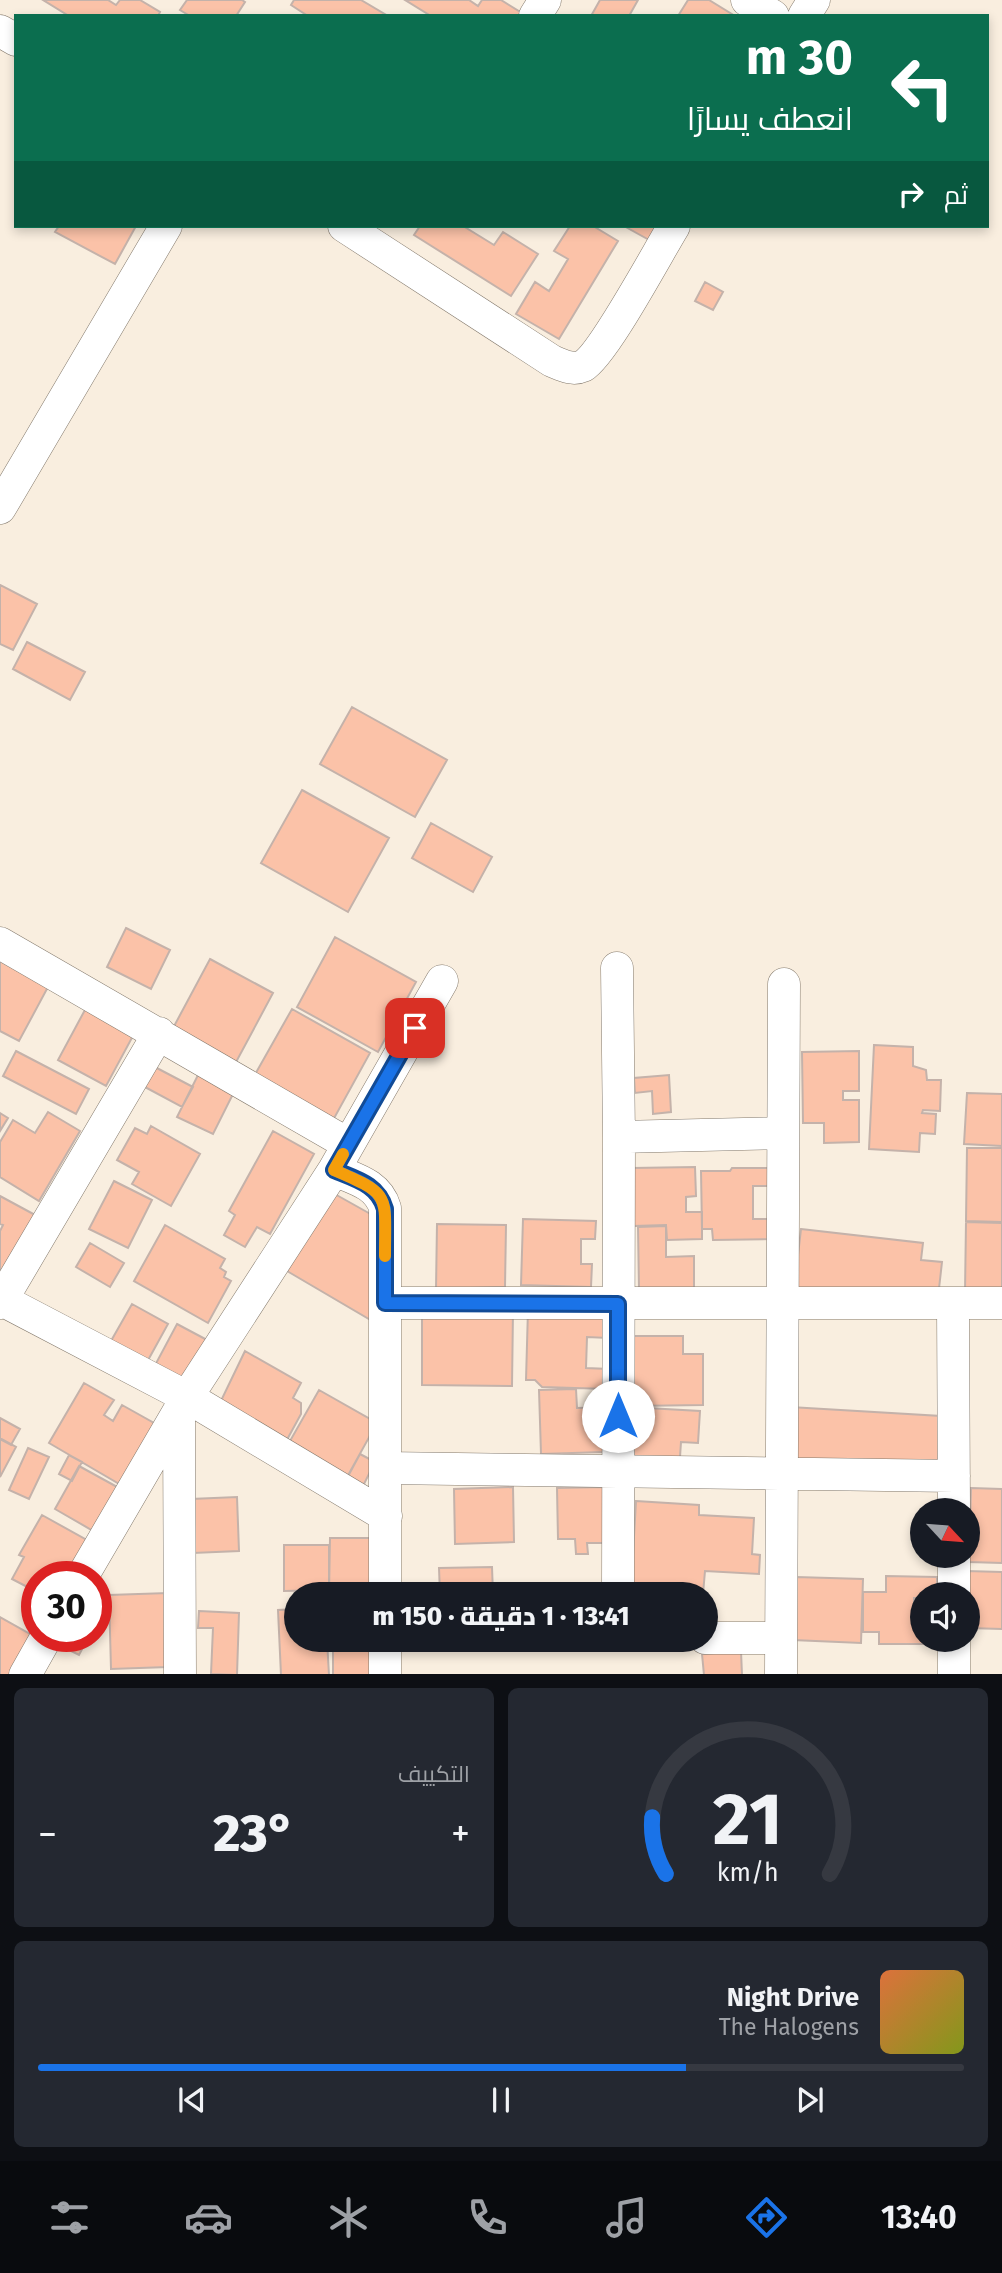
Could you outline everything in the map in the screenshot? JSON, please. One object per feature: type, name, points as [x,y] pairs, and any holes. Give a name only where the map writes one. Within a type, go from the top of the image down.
[{"type":"street","points":[[747,0],[770,14]]},
{"type":"street","points":[[0,508],[165,228]]},
{"type":"street","points":[[352,228],[389,237],[541,354],[567,367],[577,368],[585,365],[602,345],[673,228]]},
{"type":"street","points":[[0,943],[159,1033],[341,1157],[382,1197],[385,1209],[385,1582]]},
{"type":"street","points":[[617,968],[618,1582]]},
{"type":"street","points":[[91,1561],[183,1404],[341,1157],[442,981]]},
{"type":"street","points":[[780,1674],[784,984]]},
{"type":"street","points":[[159,1033],[1,1301],[386,1517]]},
{"type":"street","points":[[619,1137],[783,1133]]},
{"type":"street","points":[[385,1303],[1002,1303]]},
{"type":"street","points":[[953,1304],[954,1498]]},
{"type":"street","points":[[180,1674],[183,1404]]},
{"type":"street","points":[[386,1468],[954,1476]]},
{"type":"street","points":[[718,1638],[781,1638]]},
{"type":"street","points":[[26,1674],[38,1652]]},
{"type":"street","points":[[385,1652],[385,1674]]},
{"type":"street","points":[[954,1652],[954,1674]]},
{"type":"building","points":[[43,0],[108,0],[116,5],[120,0],[140,0],[160,12],[159,14],[66,14]]},
{"type":"building","points":[[187,0],[245,2],[237,14],[187,14],[180,10]]},
{"type":"building","points":[[294,0],[361,0],[385,14],[305,14],[291,5]]},
{"type":"building","points":[[405,0],[469,0],[478,6],[482,0],[501,0],[522,13],[521,14],[428,14]]},
{"type":"building","points":[[600,0],[638,0],[630,14],[592,14]]},
{"type":"building","points":[[688,0],[709,0],[732,14],[679,14]]},
{"type":"building","points":[[58,228],[135,228],[115,264],[55,232]]},
{"type":"building","points":[[419,228],[466,228],[494,245],[503,232],[538,254],[511,296],[414,235]]},
{"type":"building","points":[[569,228],[596,228],[618,241],[559,339],[516,314],[535,282],[549,291],[568,259],[554,251]]},
{"type":"building","points":[[628,228],[659,228],[651,241]]},
{"type":"building","points":[[705,282],[723,292],[713,310],[695,301]]},
{"type":"building","points":[[0,585],[37,604],[13,650],[0,644]]},
{"type":"building","points":[[27,642],[85,672],[70,700],[13,669]]},
{"type":"building","points":[[352,707],[447,760],[415,817],[320,764]]},
{"type":"building","points":[[302,790],[389,838],[348,912],[261,863]]},
{"type":"building","points":[[431,823],[492,857],[473,892],[412,858]]},
{"type":"building","points":[[126,928],[170,950],[151,989],[107,967]]},
{"type":"building","points":[[335,937],[416,982],[378,1052],[297,1007]]},
{"type":"building","points":[[210,959],[273,993],[235,1064],[172,1030]]},
{"type":"building","points":[[0,961],[48,987],[19,1041],[0,1031]]},
{"type":"building","points":[[86,1008],[134,1034],[106,1086],[58,1060]]},
{"type":"building","points":[[292,1009],[370,1053],[332,1122],[253,1078]]},
{"type":"building","points":[[874,1045],[913,1047],[913,1066],[926,1070],[927,1080],[941,1080],[940,1111],[923,1110],[922,1113],[936,1114],[935,1134],[920,1133],[919,1152],[869,1149]]},
{"type":"building","points":[[16,1051],[89,1089],[76,1114],[3,1076]]},
{"type":"building","points":[[859,1051],[859,1091],[843,1091],[843,1100],[859,1100],[859,1142],[824,1143],[824,1123],[803,1123],[802,1052]]},
{"type":"building","points":[[153,1066],[193,1087],[182,1107],[143,1086]]},
{"type":"building","points":[[199,1073],[235,1090],[213,1134],[177,1117]]},
{"type":"building","points":[[669,1075],[671,1112],[653,1114],[652,1091],[635,1093],[634,1078]]},
{"type":"building","points":[[967,1093],[1002,1094],[1002,1146],[964,1144]]},
{"type":"building","points":[[48,1112],[80,1131],[39,1201],[0,1177],[0,1142],[13,1120],[35,1133]]},
{"type":"building","points":[[0,1113],[8,1118],[0,1131]]},
{"type":"building","points":[[151,1126],[200,1154],[171,1206],[132,1184],[139,1172],[117,1160],[135,1128],[147,1134]]},
{"type":"building","points":[[273,1131],[314,1154],[270,1234],[257,1227],[245,1247],[224,1235],[235,1215],[229,1211]]},
{"type":"building","points":[[967,1148],[1002,1148],[1002,1222],[966,1221]]},
{"type":"building","points":[[695,1167],[696,1196],[686,1197],[686,1212],[702,1212],[702,1239],[667,1240],[666,1225],[633,1226],[632,1168]]},
{"type":"building","points":[[732,1168],[769,1168],[769,1186],[753,1186],[753,1219],[772,1219],[772,1239],[713,1240],[712,1229],[702,1229],[701,1171],[730,1171]]},
{"type":"building","points":[[114,1181],[152,1200],[128,1248],[89,1229]]},
{"type":"building","points":[[333,1193],[374,1216],[374,1322],[287,1271]]},
{"type":"building","points":[[0,1196],[37,1216],[6,1273],[0,1269],[0,1231],[3,1225],[0,1224]]},
{"type":"building","points":[[523,1219],[596,1221],[595,1239],[581,1239],[581,1264],[592,1264],[591,1287],[521,1285]]},
{"type":"building","points":[[966,1222],[1002,1223],[1002,1292],[965,1292]]},
{"type":"building","points":[[437,1224],[506,1225],[505,1287],[436,1289]]},
{"type":"building","points":[[165,1225],[225,1259],[220,1268],[226,1272],[224,1277],[231,1281],[208,1323],[134,1281]]},
{"type":"building","points":[[666,1226],[666,1257],[694,1256],[694,1288],[639,1289],[638,1227]]},
{"type":"building","points":[[801,1229],[923,1243],[921,1260],[942,1262],[936,1315],[793,1299]]},
{"type":"building","points":[[90,1243],[124,1263],[110,1287],[76,1267]]},
{"type":"building","points":[[132,1304],[168,1324],[147,1362],[111,1341]]},
{"type":"building","points":[[528,1309],[609,1312],[608,1338],[587,1337],[586,1368],[609,1369],[608,1389],[542,1387],[535,1380],[526,1380]]},
{"type":"building","points":[[422,1311],[513,1311],[512,1386],[422,1385]]},
{"type":"building","points":[[177,1324],[209,1341],[185,1386],[153,1369]]},
{"type":"building","points":[[632,1336],[683,1336],[683,1354],[703,1354],[703,1405],[633,1406]]},
{"type":"building","points":[[245,1351],[301,1383],[293,1398],[301,1403],[301,1414],[283,1447],[217,1409]]},
{"type":"building","points":[[84,1383],[114,1400],[104,1415],[113,1421],[122,1405],[154,1423],[133,1492],[49,1443]]},
{"type":"building","points":[[576,1389],[577,1408],[608,1407],[604,1452],[541,1454],[539,1390]]},
{"type":"building","points":[[319,1390],[377,1423],[341,1488],[282,1455]]},
{"type":"building","points":[[629,1407],[700,1411],[698,1443],[681,1442],[680,1457],[626,1473]]},
{"type":"building","points":[[790,1407],[941,1416],[938,1468],[786,1465]]},
{"type":"building","points":[[0,1418],[20,1429],[11,1445],[0,1439]]},
{"type":"building","points":[[0,1438],[16,1447],[0,1477]]},
{"type":"building","points":[[28,1448],[49,1457],[29,1499],[9,1490]]},
{"type":"building","points":[[360,1454],[375,1462],[362,1488],[346,1480]]},
{"type":"building","points":[[69,1455],[82,1462],[72,1481],[59,1474]]},
{"type":"building","points":[[79,1466],[119,1488],[95,1532],[55,1509]]},
{"type":"building","points":[[513,1487],[514,1542],[455,1544],[454,1489]]},
{"type":"building","points":[[604,1487],[604,1543],[587,1543],[588,1554],[576,1554],[575,1539],[558,1539],[557,1488]]},
{"type":"building","points":[[971,1488],[1002,1489],[1002,1563],[980,1562],[980,1498],[971,1498]]},
{"type":"building","points":[[237,1497],[239,1551],[193,1553],[191,1499]]},
{"type":"building","points":[[636,1501],[699,1505],[699,1515],[754,1518],[752,1554],[760,1555],[759,1574],[705,1571],[704,1582],[626,1582],[632,1572]]},
{"type":"building","points":[[42,1515],[94,1544],[88,1561],[22,1561],[24,1557],[19,1555]]},
{"type":"building","points":[[330,1538],[375,1538],[375,1582],[329,1582]]},
{"type":"building","points":[[284,1545],[329,1545],[329,1582],[284,1582]]},
{"type":"building","points":[[21,1562],[21,1584],[12,1579]]},
{"type":"building","points":[[492,1567],[493,1582],[440,1582],[439,1568]]},
{"type":"building","points":[[966,1571],[1002,1572],[1002,1629],[980,1628],[980,1582],[966,1582]]},
{"type":"building","points":[[886,1576],[937,1577],[937,1582],[910,1582],[910,1644],[879,1644],[879,1632],[863,1632],[863,1592],[886,1592]]},
{"type":"building","points":[[796,1577],[863,1579],[861,1643],[793,1640]]},
{"type":"building","points":[[168,1593],[168,1667],[111,1669],[112,1595]]},
{"type":"building","points":[[278,1610],[284,1610],[284,1652],[328,1652],[329,1674],[281,1674]]},
{"type":"building","points":[[199,1611],[239,1613],[237,1674],[211,1674],[213,1628],[198,1628]]},
{"type":"building","points":[[0,1617],[21,1629],[21,1652],[29,1652],[17,1674],[0,1674]]},
{"type":"building","points":[[741,1651],[742,1674],[704,1674],[702,1654]]},
{"type":"building","points":[[333,1652],[373,1652],[372,1674],[333,1674]]},
{"type":"slow traffic","points":[[343,1154],[334,1170],[372,1186],[382,1197],[385,1209],[385,1256]]},
{"type":"route","points":[[415,1028],[334,1170],[372,1186],[382,1197],[385,1209],[385,1303],[618,1304],[618,1416]]}]
